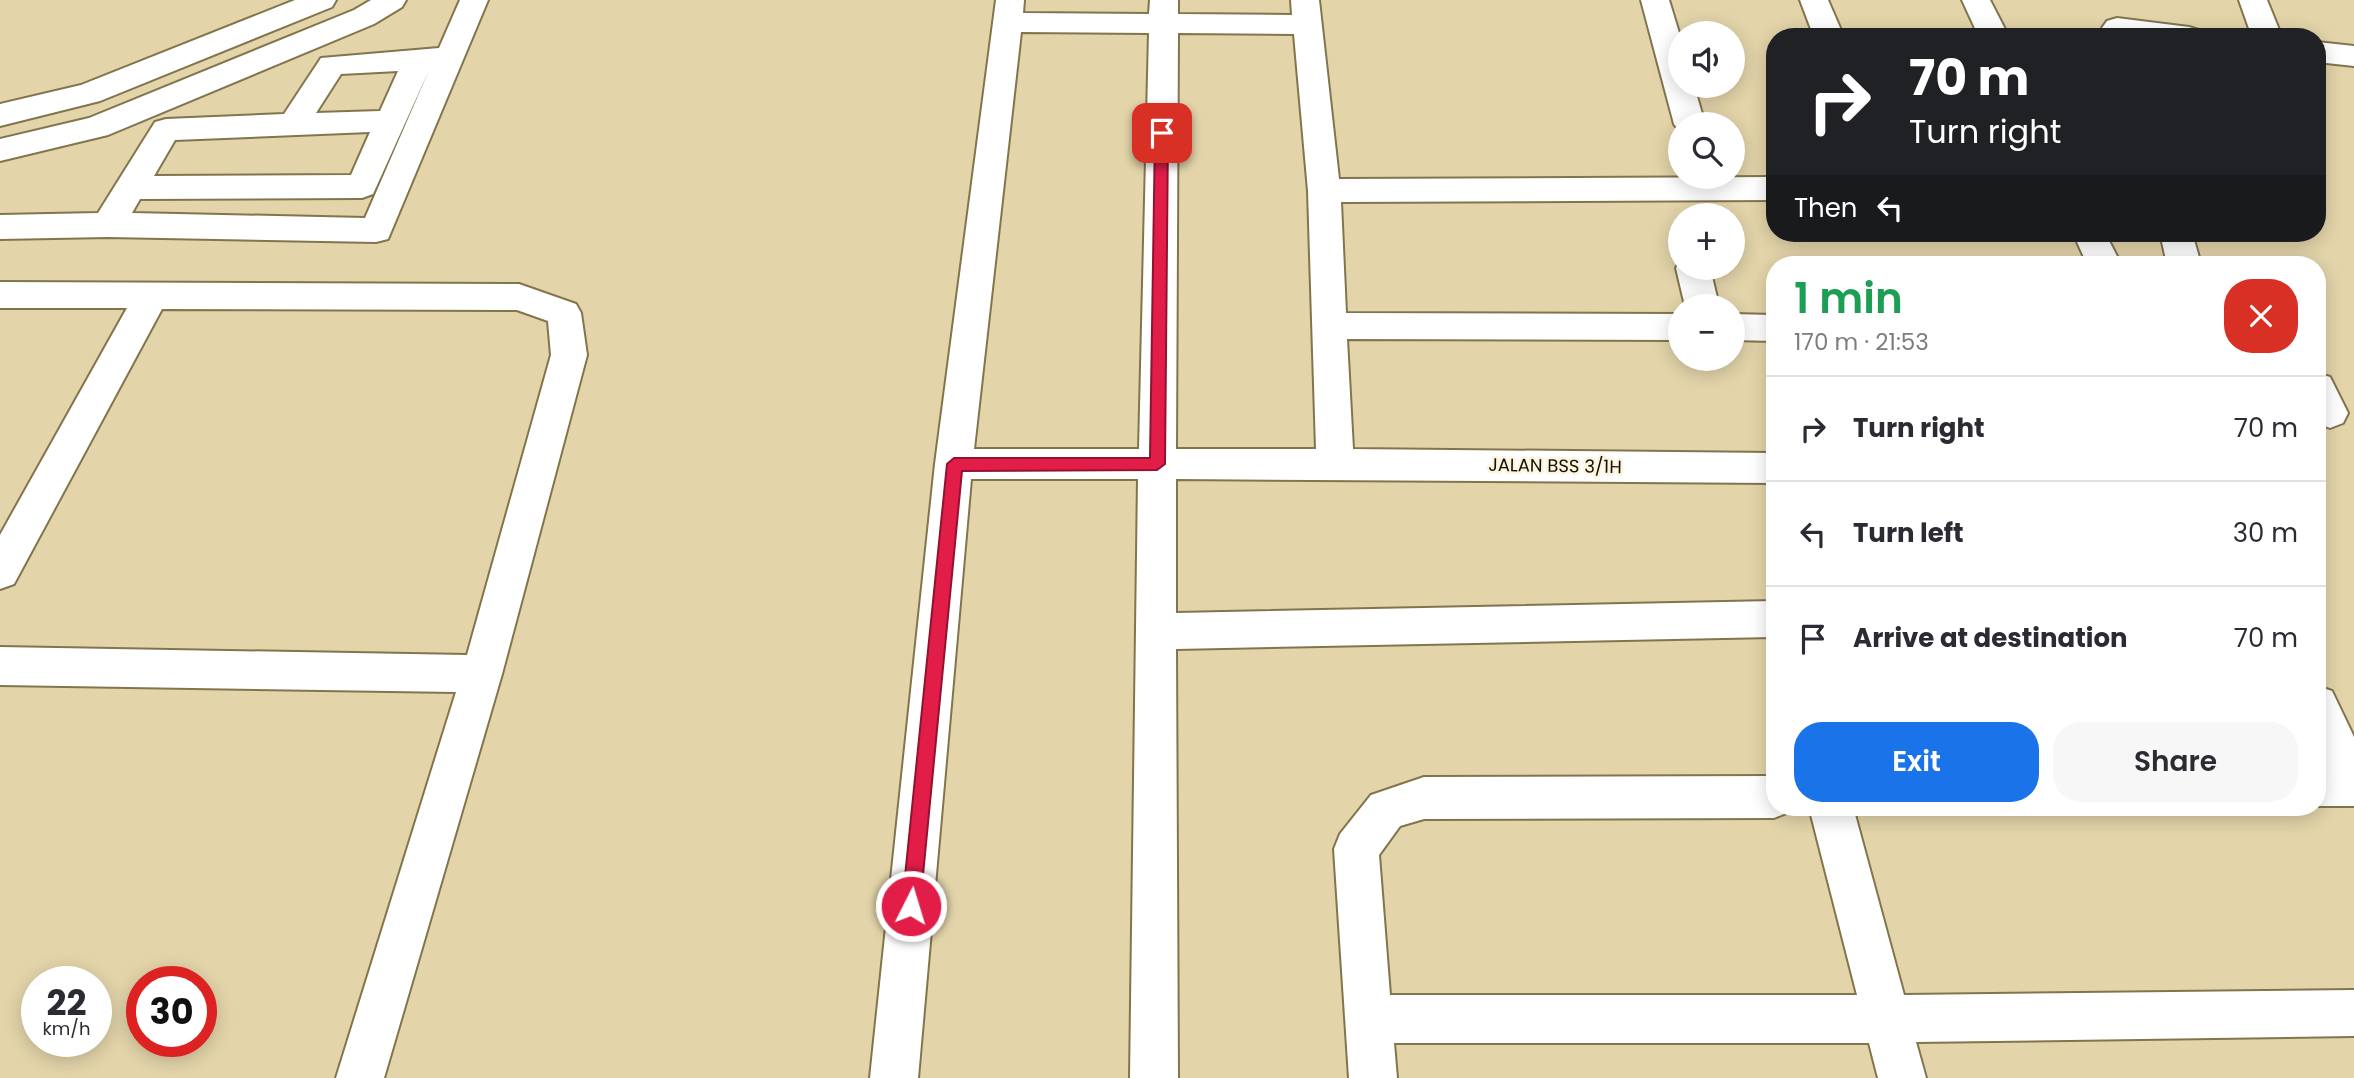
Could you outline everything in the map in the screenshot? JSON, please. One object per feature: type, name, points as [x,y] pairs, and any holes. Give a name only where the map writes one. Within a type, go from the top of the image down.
[{"type":"street","points":[[0,116],[89,94],[322,0]]},
{"type":"street","points":[[0,150],[97,127],[363,17],[392,0]]},
{"type":"street","points":[[0,227],[108,225],[376,230],[474,0]]},
{"type":"street","points":[[1655,0],[1687,112]]},
{"type":"street","points":[[1814,0],[1825,28]]},
{"type":"street","points":[[1976,0],[1990,28]]},
{"type":"street","points":[[2106,0],[2116,28]]},
{"type":"street","points":[[2253,0],[2264,28]]},
{"type":"street","points":[[894,1078],[954,464],[1009,11],[1306,12],[1324,191],[1335,464]]},
{"type":"street","points":[[1154,1078],[1157,464],[1164,11]]},
{"type":"street","points":[[2326,53],[2354,56]]},
{"type":"street","points":[[293,124],[332,65],[450,57]]},
{"type":"street","points":[[131,188],[362,187],[416,61]]},
{"type":"street","points":[[108,225],[166,130],[390,121]]},
{"type":"street","points":[[1745,186],[1766,187]]},
{"type":"street","points":[[1324,191],[1677,203],[1697,189]]},
{"type":"street","points":[[0,295],[519,297],[564,313],[569,355],[482,674],[360,1078]]},
{"type":"street","points":[[0,572],[152,295]]},
{"type":"street","points":[[1329,326],[1668,327]]},
{"type":"street","points":[[1745,327],[1766,328]]},
{"type":"street","name":"JALAN BSS 3/1H","points":[[954,464],[1766,468]]},
{"type":"street","points":[[1157,631],[1766,619]]},
{"type":"street","points":[[0,666],[482,674]]},
{"type":"street","points":[[2326,724],[2354,784],[2326,786]]},
{"type":"street","points":[[1373,1078],[1356,849],[1386,810],[1424,798],[1766,797]]},
{"type":"street","points":[[1833,816],[1902,1078]]},
{"type":"street","points":[[1369,1019],[1887,1019],[2354,1013]]},
{"type":"route","points":[[911,906],[954,464],[1157,464],[1162,133]]}]
